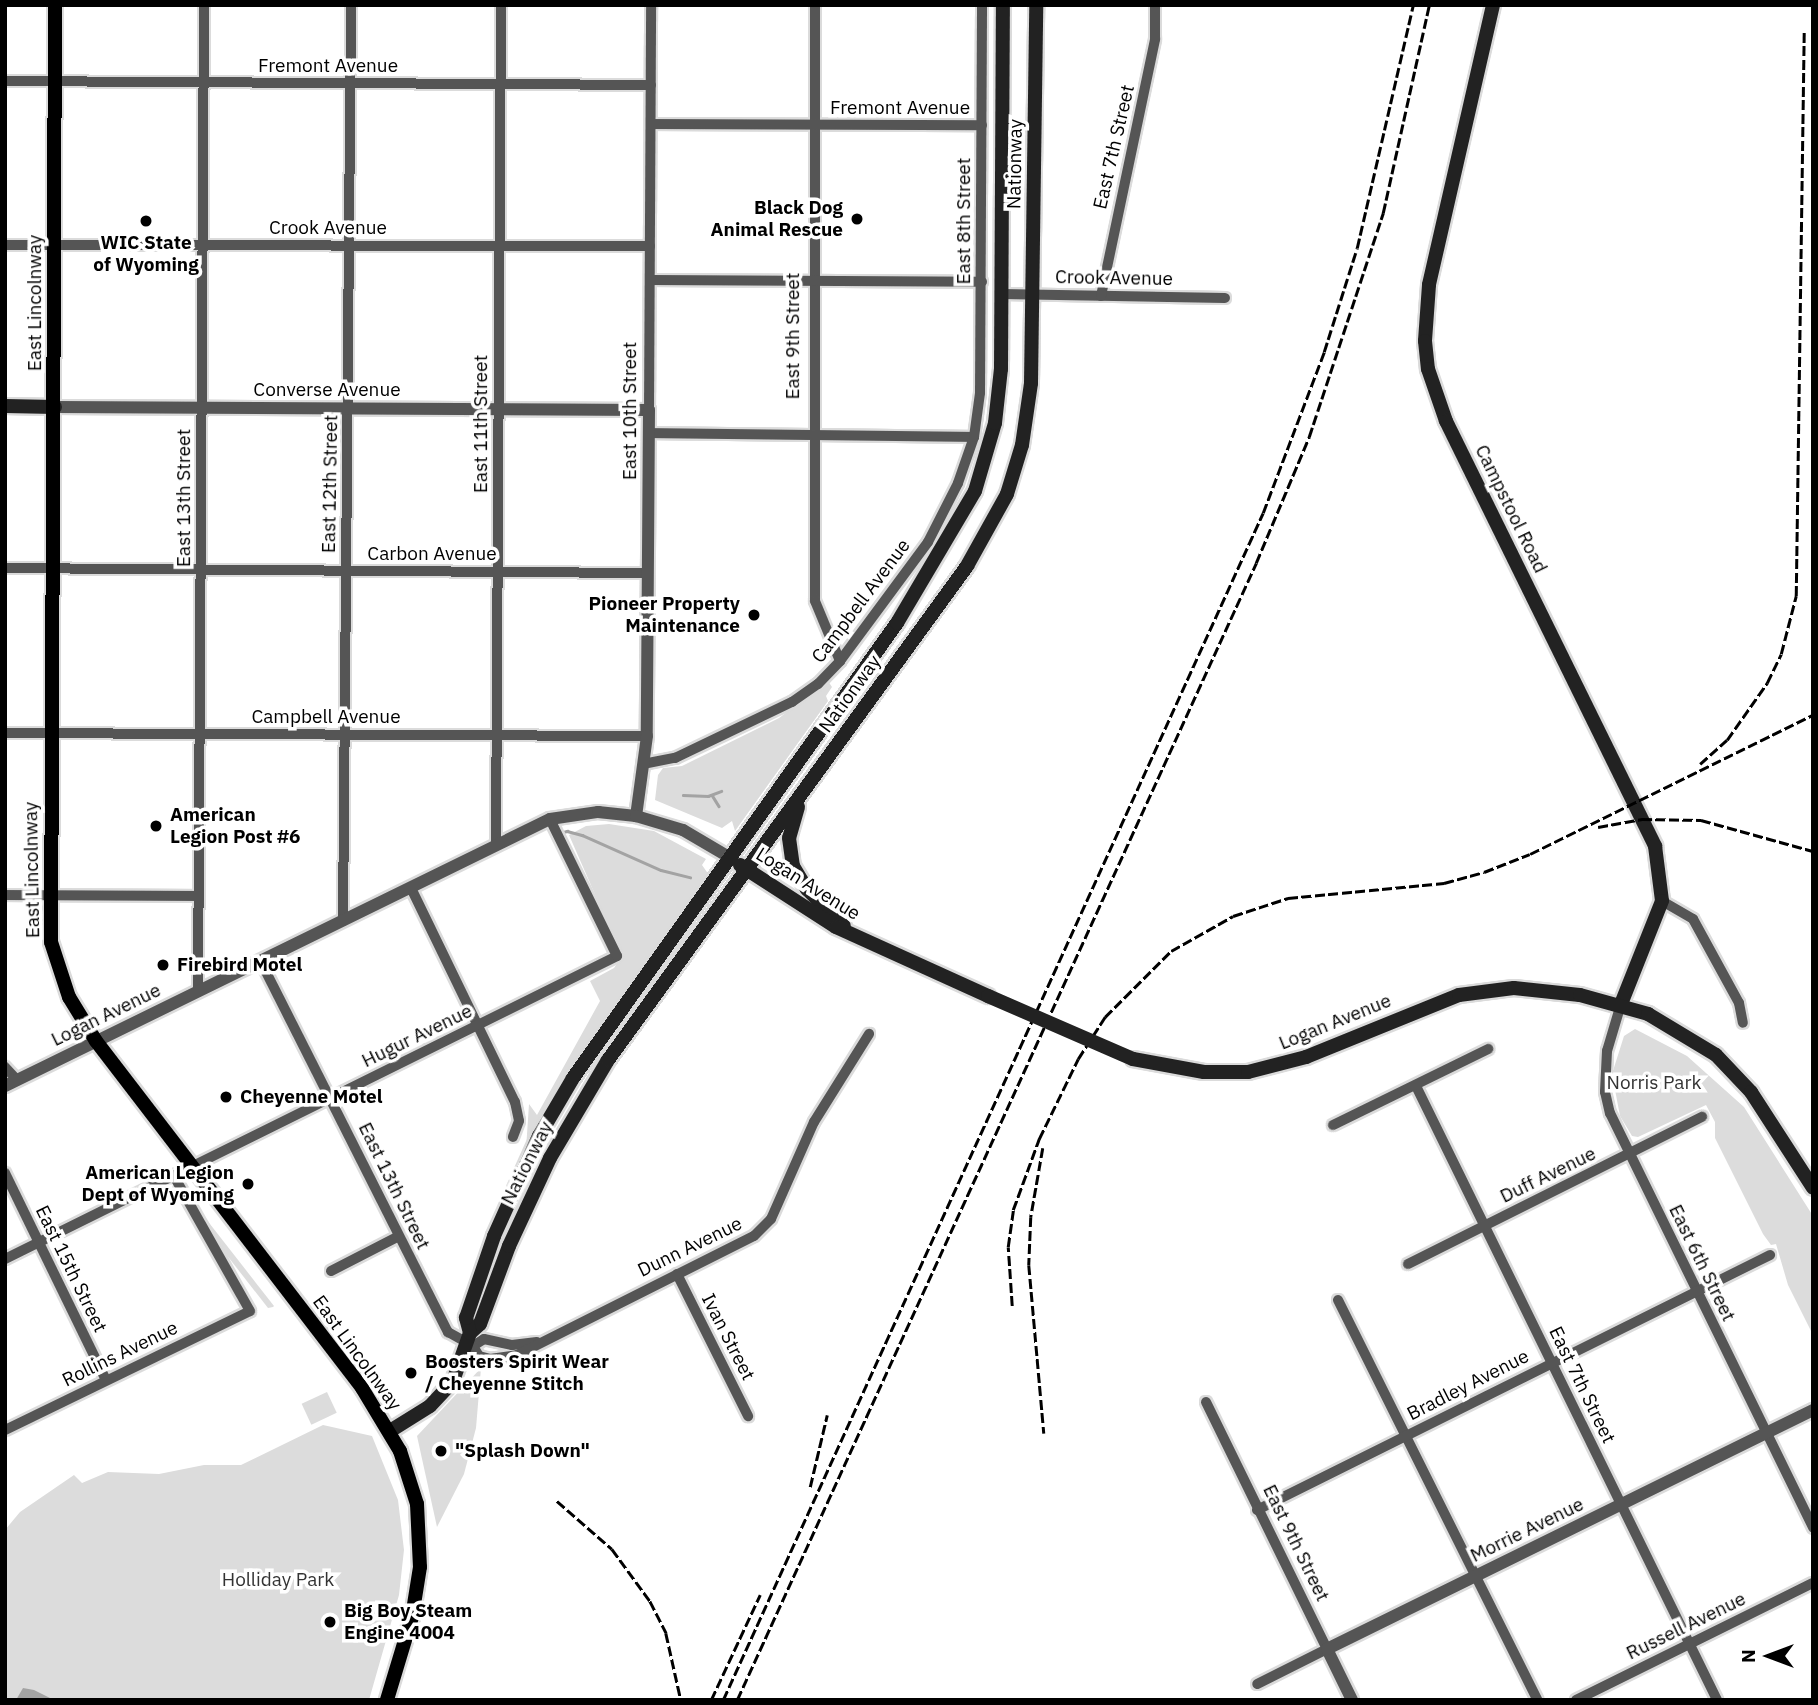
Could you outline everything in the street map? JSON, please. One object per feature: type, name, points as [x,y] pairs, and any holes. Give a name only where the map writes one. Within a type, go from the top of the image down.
[{"type":"main road","name":"East Lincolnway","points":[[55,5],[55,407],[49,895],[55,961],[69,997],[96,1041],[362,1388],[390,1431],[417,1504],[421,1553],[415,1605],[387,1700]]},
{"type":"main road","name":"Nationway","points":[[470,1341],[466,1318],[491,1244],[547,1121],[586,1058],[903,614],[968,506],[995,424],[1002,294],[1003,5]]},
{"type":"main road","name":"Nationway","points":[[390,1431],[444,1394],[481,1324],[521,1218],[579,1106],[746,869],[967,566],[1004,501],[1026,429],[1033,294],[1036,5]]},
{"type":"main road","name":"Campstool Road","points":[[1493,5],[1429,285],[1425,341],[1428,369],[1446,421],[1655,846],[1662,901],[1621,1004]]},
{"type":"main road","name":"Converse Avenue","points":[[5,405],[55,407]]},
{"type":"main road","points":[[814,775],[792,819],[791,859],[807,889],[852,935]]},
{"type":"main road","name":"Logan Avenue","points":[[729,858],[852,935],[1133,1059],[1204,1072],[1263,1069],[1306,1057],[1429,1004],[1486,990],[1545,990],[1621,1004],[1673,1027],[1716,1055],[1751,1092],[1813,1188]]},
{"type":"street","name":"East 13th Street","points":[[198,992],[205,5]]},
{"type":"street","name":"East 12th Street","points":[[344,921],[351,5]]},
{"type":"street","name":"East 11th Street","points":[[496,843],[501,5]]},
{"type":"street","name":"East 10th Street","points":[[636,816],[647,736],[651,5]]},
{"type":"street","name":"East 9th Street","points":[[815,5],[812,435],[815,601],[840,662]]},
{"type":"street","name":"East 8th Street","points":[[974,437],[980,393],[982,5]]},
{"type":"street","name":"East 7th Street","points":[[1101,296],[1155,39],[1156,5]]},
{"type":"street","name":"Fremont Avenue","points":[[5,81],[651,85]]},
{"type":"street","name":"Fremont Avenue","points":[[650,124],[982,125]]},
{"type":"street","name":"Crook Avenue","points":[[5,245],[650,246]]},
{"type":"street","points":[[650,280],[982,282]]},
{"type":"street","name":"Crook Avenue","points":[[1002,294],[1225,298]]},
{"type":"street","name":"Converse Avenue","points":[[55,407],[649,410]]},
{"type":"street","points":[[649,433],[974,437]]},
{"type":"street","name":"Campbell Avenue","points":[[643,764],[675,758],[792,702],[840,662],[928,542],[958,483],[974,437]]},
{"type":"street","name":"Carbon Avenue","points":[[5,568],[648,573]]},
{"type":"street","name":"Campbell Avenue","points":[[5,733],[647,736]]},
{"type":"street","name":"Logan Avenue","points":[[11,1083],[411,888],[496,843],[550,819],[598,812],[636,816],[683,830],[729,858]]},
{"type":"street","name":"Hugur Avenue","points":[[5,1259],[617,956],[550,819]]},
{"type":"street","points":[[411,888],[479,1025],[519,1115],[513,1136]]},
{"type":"street","points":[[5,895],[198,896]]},
{"type":"street","points":[[1662,901],[1693,919],[1739,1003],[1743,1023]]},
{"type":"street","name":"East 13th Street","points":[[261,961],[444,1326],[470,1341]]},
{"type":"street","name":"East 6th Street","points":[[1621,1004],[1607,1051],[1605,1093],[1628,1154],[1813,1528]]},
{"type":"street","name":"Dunn Avenue","points":[[470,1341],[480,1356],[498,1360],[543,1341],[749,1239],[771,1219],[814,1122],[869,1034]]},
{"type":"street","points":[[1333,1125],[1488,1049]]},
{"type":"street","points":[[5,1067],[11,1083]]},
{"type":"street","name":"East 7th Street","points":[[1416,1086],[1717,1700]]},
{"type":"street","name":"Duff Avenue","points":[[1408,1264],[1702,1117]]},
{"type":"street","name":"East 15th Street","points":[[5,1173],[106,1380]]},
{"type":"street","name":"Rollins Avenue","points":[[5,1430],[250,1311],[174,1176]]},
{"type":"street","points":[[331,1271],[399,1236]]},
{"type":"street","name":"Bradley Avenue","points":[[1258,1510],[1770,1255]]},
{"type":"street","name":"Ivan Street","points":[[677,1274],[748,1416]]},
{"type":"street","points":[[1338,1300],[1473,1577],[1537,1700]]},
{"type":"street","points":[[470,1341],[484,1339],[512,1345],[543,1341]]},
{"type":"street","name":"East 9th Street","points":[[1206,1402],[1352,1700]]},
{"type":"street","name":"Morrie Avenue","points":[[1257,1684],[1813,1410]]},
{"type":"street","name":"Russell Avenue","points":[[1576,1700],[1813,1583]]},
{"type":"green space","points":[[828,681],[832,687],[826,696],[828,701],[735,831],[732,821],[722,828],[655,800],[658,775],[663,768],[682,766],[779,718]]},
{"type":"green space","points":[[609,824],[654,831],[706,859],[702,865],[709,875],[558,1088],[526,1149],[529,1104],[537,1115],[600,1001],[590,981],[614,968],[622,956],[569,835],[586,826]]},
{"type":"green space","name":"Norris Park","points":[[1635,1029],[1687,1056],[1744,1107],[1813,1216],[1813,1335],[1788,1285],[1776,1244],[1771,1245],[1763,1234],[1715,1138],[1715,1122],[1706,1105],[1638,1137],[1632,1136],[1620,1116],[1612,1074],[1624,1036]]},
{"type":"green space","points":[[199,1210],[273,1307],[268,1308],[218,1244]]},
{"type":"green space","points":[[481,1368],[476,1428],[464,1474],[437,1527],[417,1436]]},
{"type":"green space","points":[[327,1392],[337,1413],[311,1425],[302,1404]]},
{"type":"green space","name":"Holliday Park","points":[[323,1425],[372,1436],[398,1500],[404,1550],[399,1595],[369,1700],[5,1700],[5,1530],[20,1512],[74,1475],[82,1483],[108,1472],[159,1474],[204,1465],[241,1465]]},
{"type":"shaded area","points":[[23,1688],[34,1690],[54,1700],[16,1700]]},
{"type":"waterway","points":[[683,795],[708,796],[721,791]]},
{"type":"waterway","points":[[712,795],[719,806]]},
{"type":"waterway","points":[[552,835],[567,831],[582,835],[661,870],[690,877]]},
{"type":"railway","points":[[723,1700],[1263,513],[1324,352],[1357,248],[1413,5]]},
{"type":"railway","points":[[737,1700],[1256,563],[1309,437],[1383,213],[1429,5]]},
{"type":"railway","points":[[1700,764],[1727,740],[1767,683],[1781,654],[1796,596],[1804,29]]},
{"type":"railway","points":[[1012,1306],[1008,1247],[1013,1210],[1039,1139],[1078,1059],[1105,1017],[1171,951],[1233,916],[1288,898],[1444,883],[1484,872],[1530,854],[1813,715]]},
{"type":"railway","points":[[1598,827],[1642,819],[1701,820],[1813,851]]},
{"type":"railway","points":[[1043,1148],[1031,1217],[1029,1265],[1044,1433]]},
{"type":"railway","points":[[810,1487],[827,1415]]},
{"type":"railway","points":[[557,1501],[612,1549],[650,1601],[666,1633],[681,1700]]},
{"type":"railway","points":[[711,1700],[760,1595]]},
{"type":"place","name":"Black Dog Animal Rescue","points":[[857,219]]},
{"type":"place","name":"WIC State of Wyoming","points":[[146,221]]},
{"type":"place","name":"Pioneer Property Maintenance","points":[[754,615]]},
{"type":"place","name":"American Legion Post #6","points":[[156,826]]},
{"type":"place","name":"Firebird Motel","points":[[163,965]]},
{"type":"place","name":"Cheyenne Motel","points":[[226,1097]]},
{"type":"place","name":"American Legion Dept of Wyoming","points":[[248,1184]]},
{"type":"place","name":"Boosters Spirit Wear / Cheyenne Stitch","points":[[411,1373]]},
{"type":"place","name":"\"Splash Down\"","points":[[441,1451]]},
{"type":"place","name":"Big Boy Steam Engine 4004","points":[[330,1622]]}]
